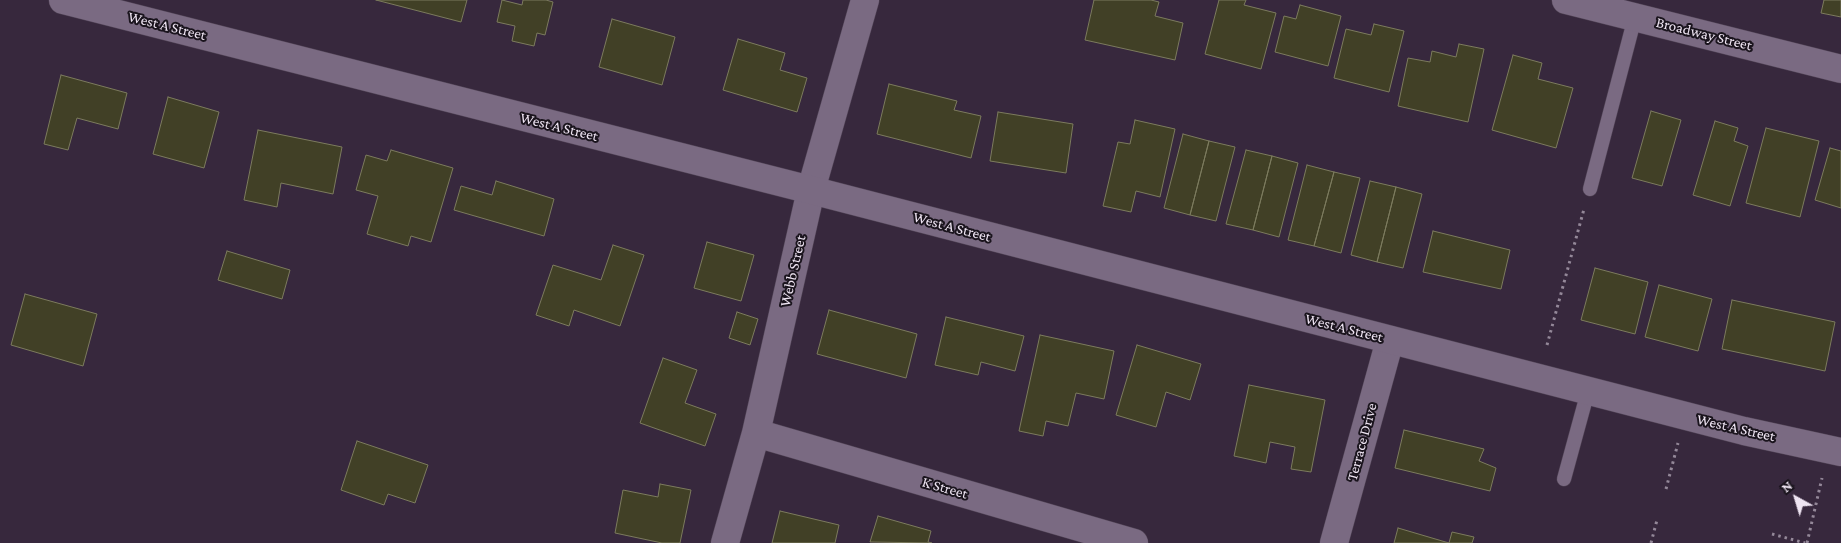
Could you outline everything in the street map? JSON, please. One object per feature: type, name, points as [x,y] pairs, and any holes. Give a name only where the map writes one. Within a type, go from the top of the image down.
[{"type":"street","name":"West A Street","points":[[63,0],[811,190],[1744,431],[1841,452]]},
{"type":"street","name":"Webb Street","points":[[726,543],[756,433],[811,190],[865,0]]},
{"type":"street","name":"Broadway Street","points":[[1566,0],[1841,69]]},
{"type":"street","name":"Terrace Drive","points":[[1334,543],[1390,340]]},
{"type":"street","name":"K Street","points":[[756,433],[1134,543]]},
{"type":"lane","points":[[1590,189],[1635,17]]},
{"type":"lane","points":[[1564,479],[1588,391]]},
{"type":"path","points":[[1546,346],[1590,189]]},
{"type":"path","points":[[1666,489],[1678,440]]},
{"type":"path","points":[[1772,534],[1806,543],[1822,478]]},
{"type":"path","points":[[1651,543],[1657,520]]},
{"type":"building","points":[[376,0],[467,0],[461,22]]},
{"type":"building","points":[[502,0],[522,5],[523,0],[546,0],[553,2],[545,35],[537,33],[534,46],[512,41],[515,26],[497,22]]},
{"type":"building","points":[[1094,0],[1151,0],[1159,2],[1155,16],[1183,23],[1175,60],[1085,40]]},
{"type":"building","points":[[1219,0],[1246,0],[1244,5],[1276,13],[1261,69],[1205,54]]},
{"type":"building","points":[[1824,0],[1841,0],[1841,17],[1821,13]]},
{"type":"building","points":[[1300,5],[1341,16],[1328,66],[1275,52],[1284,16],[1296,19]]},
{"type":"building","points":[[612,19],[675,37],[662,85],[599,67]]},
{"type":"building","points":[[1374,24],[1404,31],[1389,92],[1334,78],[1346,29],[1371,35]]},
{"type":"building","points":[[738,39],[785,53],[780,70],[807,78],[797,112],[723,90]]},
{"type":"building","points":[[1459,44],[1484,49],[1468,122],[1398,106],[1408,58],[1430,62],[1432,51],[1456,57]]},
{"type":"building","points":[[1513,55],[1542,63],[1538,79],[1573,88],[1556,148],[1492,130]]},
{"type":"building","points":[[61,75],[127,93],[118,129],[77,118],[68,150],[44,144]]},
{"type":"building","points":[[889,84],[957,101],[954,110],[981,116],[971,158],[877,134]]},
{"type":"building","points":[[168,97],[219,112],[204,168],[153,154]]},
{"type":"building","points":[[1651,111],[1681,120],[1662,186],[1632,178]]},
{"type":"building","points":[[998,112],[1073,124],[1066,173],[990,161]]},
{"type":"building","points":[[1135,120],[1175,129],[1160,197],[1136,191],[1131,212],[1103,206],[1118,142],[1130,144]]},
{"type":"building","points":[[1715,121],[1738,128],[1734,141],[1748,146],[1730,206],[1693,195]]},
{"type":"building","points":[[1766,128],[1819,141],[1800,217],[1746,203]]},
{"type":"building","points":[[258,130],[342,147],[333,194],[281,183],[277,207],[244,200]]},
{"type":"building","points":[[1183,134],[1209,141],[1190,215],[1164,208]]},
{"type":"building","points":[[1209,141],[1235,147],[1216,221],[1190,215]]},
{"type":"building","points":[[1830,148],[1841,151],[1841,208],[1815,200]]},
{"type":"building","points":[[391,150],[453,168],[431,242],[411,236],[408,246],[367,234],[378,196],[356,190],[366,155],[387,161]]},
{"type":"building","points":[[1246,150],[1272,156],[1253,230],[1226,224]]},
{"type":"building","points":[[1272,156],[1298,163],[1279,237],[1253,230]]},
{"type":"building","points":[[1307,165],[1334,172],[1314,246],[1288,240]]},
{"type":"building","points":[[1334,172],[1360,178],[1341,253],[1314,246]]},
{"type":"building","points":[[496,181],[554,199],[544,236],[454,210],[461,186],[492,195]]},
{"type":"building","points":[[1370,181],[1396,187],[1377,262],[1351,255]]},
{"type":"building","points":[[1396,187],[1422,194],[1403,268],[1377,262]]},
{"type":"building","points":[[1433,231],[1510,250],[1501,289],[1423,272]]},
{"type":"building","points":[[707,242],[754,255],[741,301],[694,288]]},
{"type":"building","points":[[613,245],[644,255],[620,326],[574,310],[569,326],[536,315],[553,265],[601,280]]},
{"type":"building","points":[[227,251],[290,270],[282,299],[218,280]]},
{"type":"building","points":[[1595,268],[1648,282],[1635,334],[1581,320]]},
{"type":"building","points":[[1659,285],[1712,299],[1698,351],[1645,337]]},
{"type":"building","points":[[25,294],[97,314],[83,366],[11,345]]},
{"type":"building","points":[[1732,300],[1835,322],[1825,371],[1722,349]]},
{"type":"building","points":[[829,310],[917,334],[906,378],[817,354]]},
{"type":"building","points":[[737,312],[758,319],[750,345],[729,338]]},
{"type":"building","points":[[946,317],[1024,336],[1015,371],[981,362],[978,375],[935,365]]},
{"type":"building","points":[[1040,335],[1114,351],[1104,399],[1076,393],[1068,426],[1046,421],[1043,436],[1019,431]]},
{"type":"building","points":[[1137,345],[1201,364],[1190,400],[1166,392],[1156,427],[1116,415]]},
{"type":"building","points":[[663,358],[697,370],[685,403],[716,414],[705,446],[640,423]]},
{"type":"building","points":[[1249,385],[1325,400],[1311,472],[1291,469],[1295,447],[1270,442],[1266,463],[1234,456]]},
{"type":"building","points":[[1404,430],[1484,449],[1479,461],[1496,468],[1490,491],[1395,468]]},
{"type":"building","points":[[357,441],[428,465],[415,503],[388,494],[384,505],[341,490]]},
{"type":"building","points":[[660,484],[691,490],[680,543],[662,543],[615,533],[623,490],[658,497]]},
{"type":"building","points":[[780,511],[839,525],[835,543],[772,543]]},
{"type":"building","points":[[878,516],[931,531],[928,542],[932,543],[870,542]]},
{"type":"building","points":[[1398,528],[1449,543],[1394,543]]},
{"type":"building","points":[[1452,532],[1474,537],[1472,543],[1449,543]]}]
